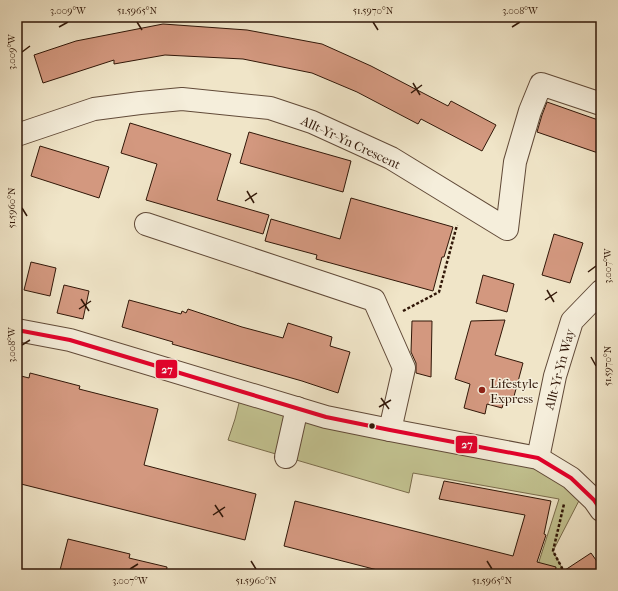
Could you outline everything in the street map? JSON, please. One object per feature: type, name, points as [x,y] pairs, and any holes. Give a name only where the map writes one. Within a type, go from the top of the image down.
[{"type":"street","name":"Allt-Yr-Yn Crescent","points":[[17,135],[94,109],[140,103],[182,99],[270,108],[312,122],[391,158],[507,228],[515,162],[530,111],[541,84],[601,104]]},
{"type":"street","points":[[146,224],[374,300],[404,368],[390,430]]},
{"type":"street","name":"Allt-Yr-Yn Way","points":[[538,458],[555,376],[572,321],[601,291]]},
{"type":"street","points":[[17,330],[70,340],[326,417],[538,458],[571,478],[594,500],[601,510]]},
{"type":"street","points":[[286,457],[297,408]]},
{"type":"path","points":[[384,321],[439,292],[463,202]]},
{"type":"path","points":[[561,574],[562,568],[553,551],[571,478]]},
{"type":"green space","points":[[242,391],[538,458],[584,491],[553,551],[562,568],[561,574],[535,574],[559,499],[413,473],[409,493],[228,440]]},
{"type":"building","points":[[163,24],[247,30],[322,44],[371,66],[448,106],[451,101],[496,125],[482,151],[421,119],[418,124],[357,92],[312,73],[243,59],[165,55],[114,64],[114,60],[43,83],[34,55],[76,41]]},
{"type":"building","points":[[547,102],[601,121],[601,154],[537,132]]},
{"type":"building","points":[[130,123],[231,154],[217,200],[269,215],[263,234],[146,200],[157,164],[121,153]]},
{"type":"building","points":[[249,132],[351,161],[343,192],[240,163]]},
{"type":"building","points":[[40,146],[109,167],[99,198],[31,176]]},
{"type":"building","points":[[351,198],[453,227],[444,257],[442,257],[433,291],[316,259],[317,255],[265,241],[271,219],[340,239]]},
{"type":"building","points":[[554,234],[583,243],[570,283],[542,275]]},
{"type":"building","points":[[31,262],[56,268],[50,296],[24,290]]},
{"type":"building","points":[[483,275],[514,284],[507,312],[476,303]]},
{"type":"building","points":[[64,285],[89,291],[83,319],[57,313]]},
{"type":"building","points":[[129,300],[181,314],[182,311],[186,313],[188,309],[242,327],[283,338],[288,323],[332,337],[330,346],[350,352],[338,393],[302,381],[172,344],[173,342],[122,327]]},
{"type":"building","points":[[505,320],[495,355],[523,363],[513,400],[505,398],[502,408],[487,404],[485,414],[464,408],[470,384],[455,379],[471,321]]},
{"type":"building","points":[[412,321],[432,321],[431,377],[416,373],[416,363],[411,352]]},
{"type":"building","points":[[30,373],[80,386],[79,389],[158,409],[144,465],[256,494],[245,540],[17,483],[17,375],[29,378]]},
{"type":"building","points":[[444,481],[551,501],[544,534],[546,535],[537,562],[556,567],[555,574],[393,574],[284,546],[295,501],[513,556],[525,515],[439,499]]},
{"type":"building","points":[[68,539],[130,554],[129,558],[167,567],[166,574],[59,574]]},
{"type":"building","points":[[591,553],[601,567],[601,574],[559,574]]},
{"type":"transit line","name":"27","points":[[17,330],[70,340],[326,417],[538,458],[571,478],[594,500],[601,510]]},
{"type":"place","name":"Lifestyle Express","points":[[482,390]]}]
